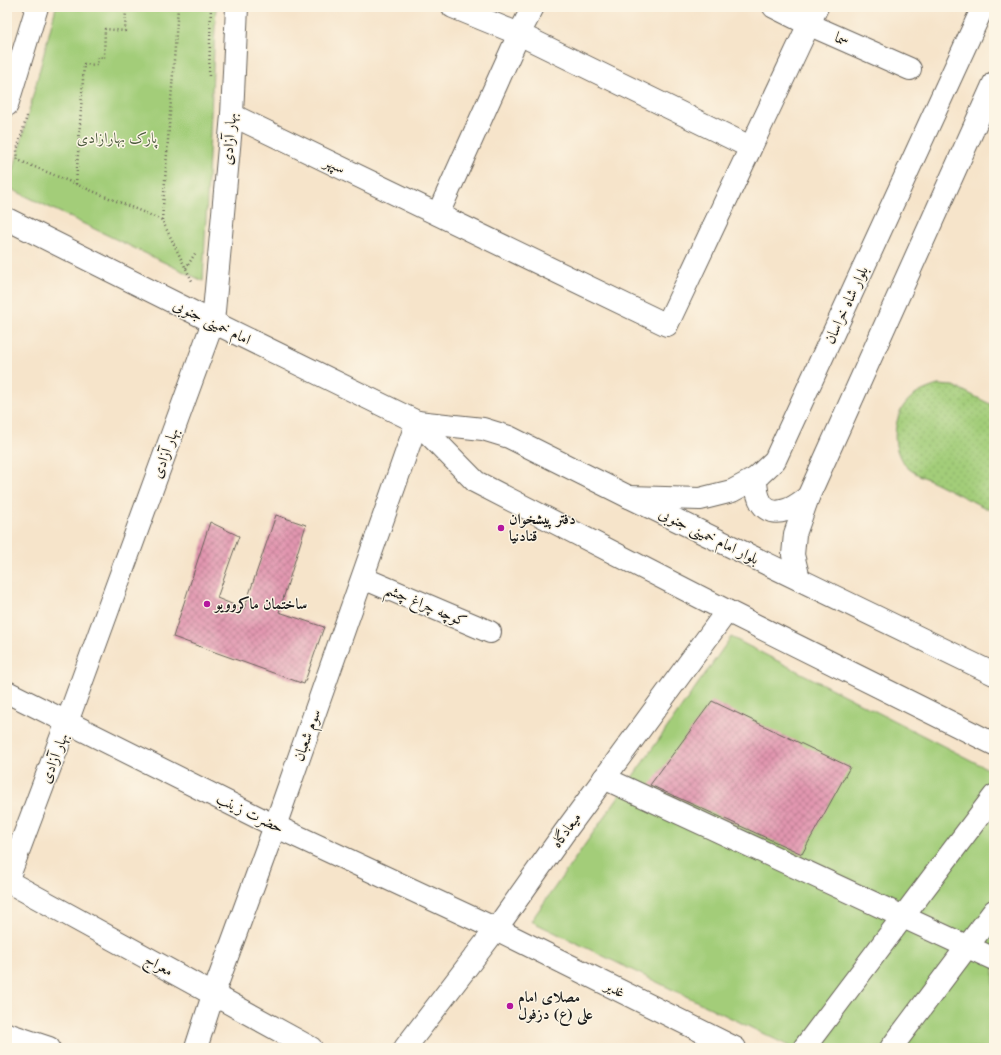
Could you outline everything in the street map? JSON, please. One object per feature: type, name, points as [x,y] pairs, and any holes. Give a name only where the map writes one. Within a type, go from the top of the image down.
[{"type":"street","points":[[7,105],[37,7]]},
{"type":"street","name":"بهار آزادی","points":[[7,881],[67,722],[213,322],[232,115],[237,7]]},
{"type":"street","points":[[453,7],[519,34],[750,147],[813,15]]},
{"type":"street","points":[[438,214],[519,34],[533,7]]},
{"type":"street","name":"سما","points":[[774,7],[813,15],[910,69]]},
{"type":"street","name":"بلوار شاه خراسان","points":[[629,498],[700,499],[732,491],[756,478],[775,460],[982,7]]},
{"type":"street","points":[[799,580],[792,555],[795,534],[808,497],[994,83]]},
{"type":"street","name":"سپهر","points":[[232,115],[667,325],[750,147]]},
{"type":"street","name":"امام خمینی جنوبی","points":[[7,219],[417,422]]},
{"type":"street","points":[[417,422],[476,482],[727,612],[994,744]]},
{"type":"street","name":"بلوار امام خمینی جنوبی","points":[[417,422],[483,429],[509,437],[629,498],[994,674]]},
{"type":"street","name":"سوم شعبان","points":[[196,1048],[213,995],[275,826],[417,422]]},
{"type":"street","points":[[756,478],[756,492],[760,502],[767,509],[776,512],[787,510],[808,497]]},
{"type":"street","name":"کوچه چراغ چشم","points":[[363,578],[490,632]]},
{"type":"street","name":"میعادگاه","points":[[405,1048],[496,929],[604,778],[727,612]]},
{"type":"street","name":"حضرت زینب","points":[[7,692],[275,826],[496,929]]},
{"type":"street","points":[[604,778],[994,959]]},
{"type":"street","points":[[804,1048],[994,796]]},
{"type":"street","name":"معراج","points":[[7,881],[311,1048]]},
{"type":"street","points":[[891,1048],[994,911]]},
{"type":"street","name":"غدیر","points":[[496,929],[735,1048]]},
{"type":"street","points":[[7,1034],[49,1048]]},
{"type":"path","points":[[76,184],[84,64],[97,65],[98,57],[104,58],[105,29],[125,31],[126,7]]},
{"type":"path","points":[[178,7],[162,220],[186,269]]},
{"type":"path","points":[[29,113],[17,150],[18,160],[162,220]]},
{"type":"green space","name":"پارک بهارازادی","points":[[56,7],[216,7],[203,281],[9,188]]},
{"type":"green space","points":[[938,385],[954,386],[994,406],[994,512],[915,473],[902,461],[896,447],[895,440],[896,425],[901,411],[908,400],[913,396]]},
{"type":"green space","points":[[731,637],[994,772],[994,1048],[793,1048],[531,921]]},
{"type":"building","name":"ساختمان ماکروویو","points":[[276,515],[306,525],[279,612],[324,627],[304,684],[173,637],[210,522],[239,536],[217,598],[244,609]]},
{"type":"building","points":[[712,701],[850,767],[802,854],[650,785]]},
{"type":"place","name":"دفتر پیشخوان قنادنیا","points":[[501,528]]},
{"type":"place","name":"ساختمان ماکروویو","points":[[207,604]]},
{"type":"place","name":"مصلای امام علی (ع) دزفول","points":[[510,1006]]}]
